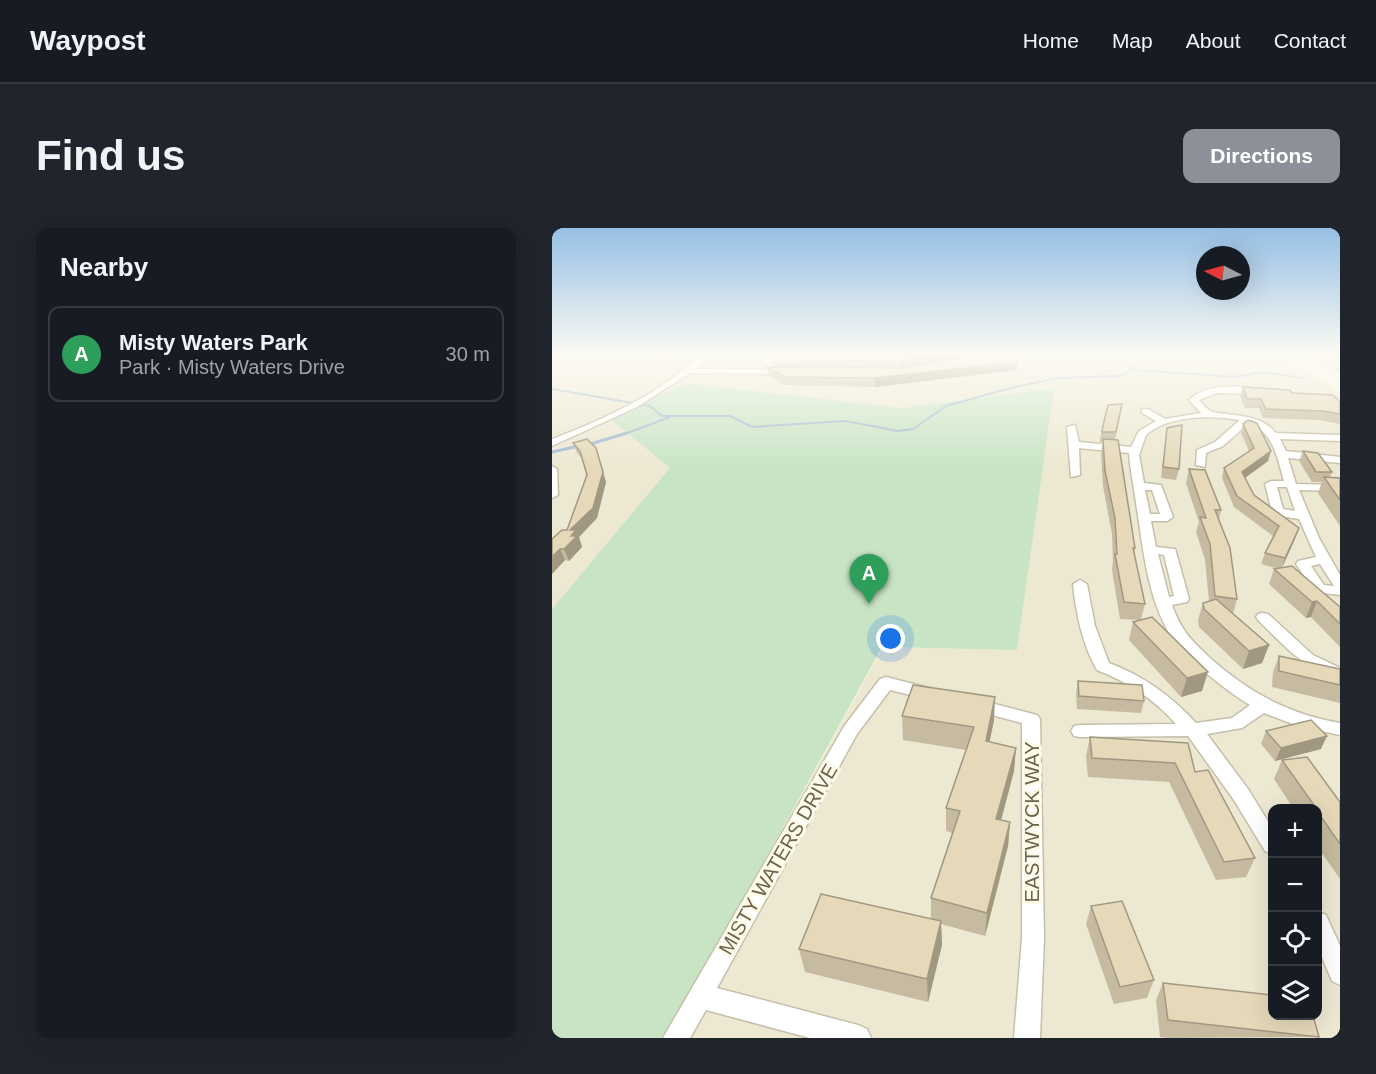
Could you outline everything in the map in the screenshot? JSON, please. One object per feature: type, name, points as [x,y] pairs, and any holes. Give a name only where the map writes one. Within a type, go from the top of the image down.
[{"type":"street","points":[[552,443],[656,392]]},
{"type":"street","points":[[1207,414],[1193,400],[1199,395],[1214,392]]},
{"type":"street","points":[[1266,392],[1271,392]]},
{"type":"street","points":[[1146,411],[1164,422]]},
{"type":"street","points":[[1338,732],[1261,706],[1226,684],[1176,634],[1164,602],[1152,550],[1135,451],[1137,440],[1148,429],[1164,422],[1178,417],[1207,414],[1247,419],[1269,429],[1281,454],[1291,486],[1325,559],[1340,585]]},
{"type":"street","points":[[1202,465],[1201,452],[1219,444],[1247,419]]},
{"type":"street","points":[[1072,427],[1075,475]]},
{"type":"street","points":[[1273,435],[1340,438]]},
{"type":"street","points":[[1074,444],[1135,451]]},
{"type":"street","points":[[1281,454],[1340,460]]},
{"type":"street","points":[[552,469],[552,495]]},
{"type":"street","points":[[1305,516],[1278,512],[1271,484],[1340,488]]},
{"type":"street","points":[[1140,486],[1157,487],[1167,517],[1146,518]]},
{"type":"street","points":[[1325,559],[1303,564],[1320,589],[1340,591]]},
{"type":"street","points":[[1080,584],[1083,614],[1090,639],[1103,666],[1116,669],[1146,687],[1191,730],[1245,798],[1268,838]]},
{"type":"street","points":[[1263,617],[1305,657],[1329,671],[1340,674]]},
{"type":"street","name":"MISTY WATERS DRIVE","points":[[676,1038],[851,730],[886,683]]},
{"type":"street","name":"EASTWYCK WAY","points":[[886,683],[1031,719],[1033,938],[1028,1038]]},
{"type":"street","points":[[1080,731],[1191,730],[1236,724],[1261,706]]},
{"type":"street","points":[[1322,935],[1340,973]]},
{"type":"street","points":[[700,996],[858,1038]]},
{"type":"shaded area","points":[[552,392],[668,392],[610,419],[671,468],[552,609]]},
{"type":"shaded area","points":[[755,392],[1024,392],[901,408]]},
{"type":"shaded area","points":[[1052,392],[1340,393],[1340,1038],[668,1038],[883,647],[1017,650]]},
{"type":"green space","points":[[667,392],[761,392],[901,408],[1025,392],[1053,392],[1017,650],[882,647],[668,1038],[552,1038],[552,609],[670,468],[610,419]]},
{"type":"building","points":[[1245,392],[1333,395],[1340,402],[1340,414],[1323,411],[1266,409],[1261,399],[1247,399]]},
{"type":"building","points":[[1122,404],[1116,432],[1102,432],[1108,405]]},
{"type":"building","points":[[1248,420],[1257,423],[1271,451],[1242,472],[1254,495],[1299,528],[1285,558],[1265,553],[1279,526],[1237,496],[1224,468],[1254,448],[1243,424]]},
{"type":"building","points":[[1182,425],[1179,469],[1163,467],[1167,428]]},
{"type":"building","points":[[587,439],[596,448],[603,472],[593,508],[570,530],[576,530],[571,536],[577,536],[552,557],[552,539],[562,530],[567,530],[587,475],[580,451],[573,443]]},
{"type":"building","points":[[1103,439],[1118,440],[1135,548],[1133,548],[1145,604],[1124,602],[1115,554],[1117,554],[1115,518],[1105,471]]},
{"type":"building","points":[[1303,451],[1318,453],[1332,472],[1316,472]]},
{"type":"building","points":[[1189,469],[1205,470],[1221,510],[1215,510],[1230,548],[1237,599],[1215,596],[1210,544],[1200,517],[1206,518]]},
{"type":"building","points":[[1324,477],[1340,478],[1340,500]]},
{"type":"building","points":[[1292,566],[1340,607],[1340,624],[1317,601],[1312,602],[1274,569]]},
{"type":"building","points":[[1216,599],[1269,645],[1249,651],[1204,609],[1203,603]]},
{"type":"building","points":[[1152,617],[1208,672],[1187,678],[1133,622]]},
{"type":"building","points":[[1279,656],[1340,669],[1340,685],[1279,671]]},
{"type":"building","points":[[1078,681],[1142,685],[1144,701],[1079,696]]},
{"type":"building","points":[[913,685],[995,697],[986,741],[1016,748],[996,819],[1010,822],[987,913],[931,898],[960,811],[946,808],[974,727],[902,716]]},
{"type":"building","points":[[1311,720],[1327,736],[1281,748],[1266,731]]},
{"type":"building","points":[[1090,737],[1188,743],[1195,772],[1208,770],[1255,858],[1224,862],[1175,763],[1092,758]]},
{"type":"building","points":[[1307,757],[1340,802],[1340,844],[1322,818],[1322,804],[1313,804],[1282,760]]},
{"type":"building","points":[[821,894],[941,921],[927,979],[799,949]]},
{"type":"building","points":[[1122,901],[1154,980],[1120,987],[1091,906]]},
{"type":"building","points":[[1163,983],[1268,995],[1268,1020],[1314,1020],[1319,1037],[1168,1020]]},
{"type":"waterway","points":[[568,392],[650,406],[662,416],[730,416],[752,427],[846,421],[898,431],[913,429],[946,406],[997,392]]},
{"type":"waterway","points":[[622,435],[670,417]]},
{"type":"waterway","points":[[587,445],[627,433]]},
{"type":"waterway","points":[[552,452],[579,446]]},
{"type":"place","name":"Misty Waters Park","points":[[869,604]]}]
